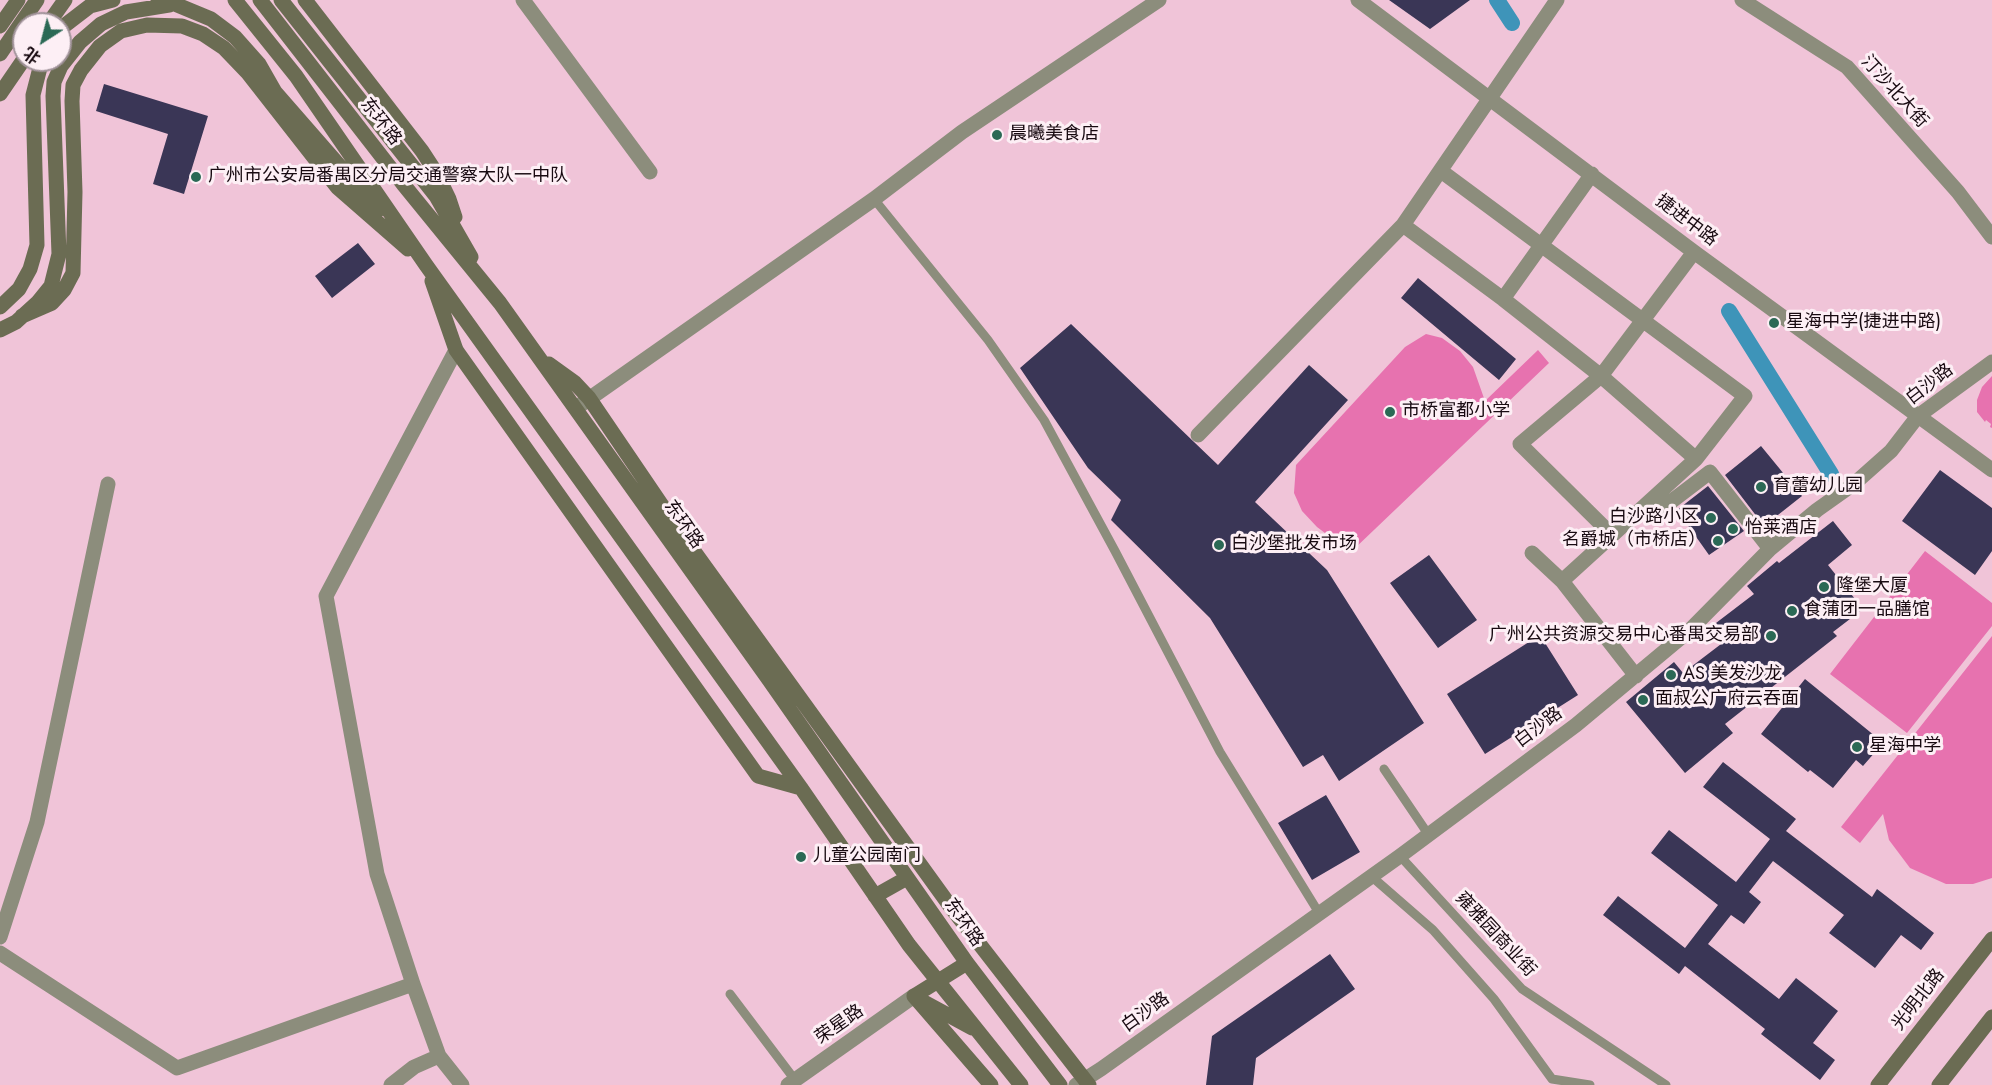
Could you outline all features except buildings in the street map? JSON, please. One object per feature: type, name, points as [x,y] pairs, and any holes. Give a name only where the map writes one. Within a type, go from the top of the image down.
[{"type":"main road","points":[[0,26],[18,0]]},
{"type":"main road","points":[[0,54],[37,0]]},
{"type":"main road","points":[[72,20],[90,6],[113,0]]},
{"type":"main road","points":[[158,0],[175,4],[211,19],[235,37],[259,64],[275,92],[426,265],[456,350],[758,776],[801,788]]},
{"type":"main road","points":[[235,0],[296,76],[426,265],[801,788],[909,945],[1021,1085]]},
{"type":"main road","name":"东环路","points":[[260,0],[403,184],[500,303],[967,963],[1060,1085]]},
{"type":"main road","points":[[281,0],[436,196],[478,270],[500,303]]},
{"type":"main road","points":[[305,0],[422,151],[449,199],[462,240]]},
{"type":"main road","points":[[0,330],[22,316],[51,286],[59,254],[53,96],[54,82],[61,66],[80,42],[101,24],[126,12],[175,4]]},
{"type":"main road","points":[[22,316],[52,303],[64,290],[73,273],[75,192],[73,85],[81,70],[100,46],[121,31],[147,25],[182,26],[203,34],[224,48],[247,72],[337,187],[426,265]]},
{"type":"main road","points":[[0,93],[15,72]]},
{"type":"main road","points":[[0,307],[19,289],[30,269],[37,245],[33,95],[39,72]]},
{"type":"main road","points":[[538,357],[574,382],[589,398],[680,532],[953,910],[1084,1083]]},
{"type":"main road","points":[[875,896],[907,878]]},
{"type":"main road","points":[[914,996],[967,963],[953,910]]},
{"type":"main road","name":"光明北路","points":[[1878,1085],[1992,939]]},
{"type":"main road","points":[[914,996],[978,1032]]},
{"type":"main road","points":[[914,996],[991,1085]]},
{"type":"main road","points":[[1939,1085],[1992,1017]]},
{"type":"street","points":[[523,0],[650,172]]},
{"type":"street","points":[[576,408],[874,199],[962,132],[1159,0]]},
{"type":"street","name":"捷进中路","points":[[1358,0],[1694,252],[1992,470]]},
{"type":"street","points":[[1198,435],[1403,225],[1557,0]]},
{"type":"street","name":"汀沙北大街","points":[[1742,0],[1847,67],[1958,192],[1992,237]]},
{"type":"street","points":[[1441,171],[1745,396],[1696,459],[1562,581]]},
{"type":"street","points":[[1503,299],[1592,174]]},
{"type":"street","points":[[1403,225],[1601,376],[1696,459]]},
{"type":"street","points":[[1612,535],[1520,444],[1601,376],[1694,252]]},
{"type":"street","points":[[456,350],[326,596],[377,874],[439,1056],[462,1085]]},
{"type":"street","name":"白沙路","points":[[1084,1083],[1400,856],[1576,725],[1690,630],[1770,549],[1817,510],[1855,483],[1891,451],[1918,416],[1992,362]]},
{"type":"street","points":[[1664,507],[1710,472],[1770,549]]},
{"type":"street","points":[[0,937],[37,822],[108,484]]},
{"type":"street","points":[[1532,553],[1562,581],[1636,676]]},
{"type":"street","points":[[0,953],[177,1068],[413,984]]},
{"type":"street","name":"荣星路","points":[[792,1082],[914,996]]},
{"type":"street","points":[[391,1085],[414,1067],[439,1056]]},
{"type":"lane","points":[[874,199],[988,340],[1044,420],[1220,752],[1319,913]]},
{"type":"lane","points":[[1384,769],[1428,834]]},
{"type":"lane","name":"雍雅园商业街","points":[[1400,856],[1522,989],[1666,1085]]},
{"type":"lane","points":[[1371,876],[1433,930],[1494,999],[1552,1079],[1590,1085]]},
{"type":"lane","points":[[730,993],[792,1082]]},
{"type":"shaded area","points":[[1426,334],[1442,338],[1460,351],[1473,367],[1485,401],[1538,350],[1549,363],[1353,550],[1342,539],[1325,533],[1317,527],[1302,511],[1294,493],[1296,465],[1405,347]]},
{"type":"shaded area","points":[[1992,376],[1992,428],[1991,424],[1986,420],[1985,422],[1977,412],[1977,400],[1982,387]]},
{"type":"shaded area","points":[[1925,551],[1992,603],[1992,626],[1907,733],[1830,674]]},
{"type":"shaded area","points":[[1992,636],[1992,878],[1973,884],[1946,884],[1910,868],[1889,840],[1883,814],[1860,843],[1841,827]]},
{"type":"waterway","points":[[1497,0],[1512,23]]},
{"type":"waterway","points":[[1729,311],[1831,474]]},
{"type":"place","name":"晨曦美食店","points":[[997,135]]},
{"type":"place","name":"广州市公安局番禺区分局交通警察大队一中队","points":[[196,177]]},
{"type":"place","name":"星海中学(捷进中路)","points":[[1774,323]]},
{"type":"place","name":"市桥富都小学","points":[[1390,412]]},
{"type":"place","name":"育蕾幼儿园","points":[[1761,487]]},
{"type":"place","name":"白沙路小区","points":[[1711,518]]},
{"type":"place","name":"怡莱酒店","points":[[1733,529]]},
{"type":"place","name":"名爵城（市桥店）","points":[[1718,541]]},
{"type":"place","name":"白沙堡批发市场","points":[[1219,545]]},
{"type":"place","name":"隆堡大厦","points":[[1824,587]]},
{"type":"place","name":"食蒲团一品膳馆","points":[[1792,611]]},
{"type":"place","name":"广州公共资源交易中心番禺交易部","points":[[1771,636]]},
{"type":"place","name":"AS 美发沙龙","points":[[1671,675]]},
{"type":"place","name":"面叔公广府云吞面","points":[[1643,700]]},
{"type":"place","name":"星海中学","points":[[1857,747]]},
{"type":"place","name":"儿童公园南门","points":[[801,857]]}]
